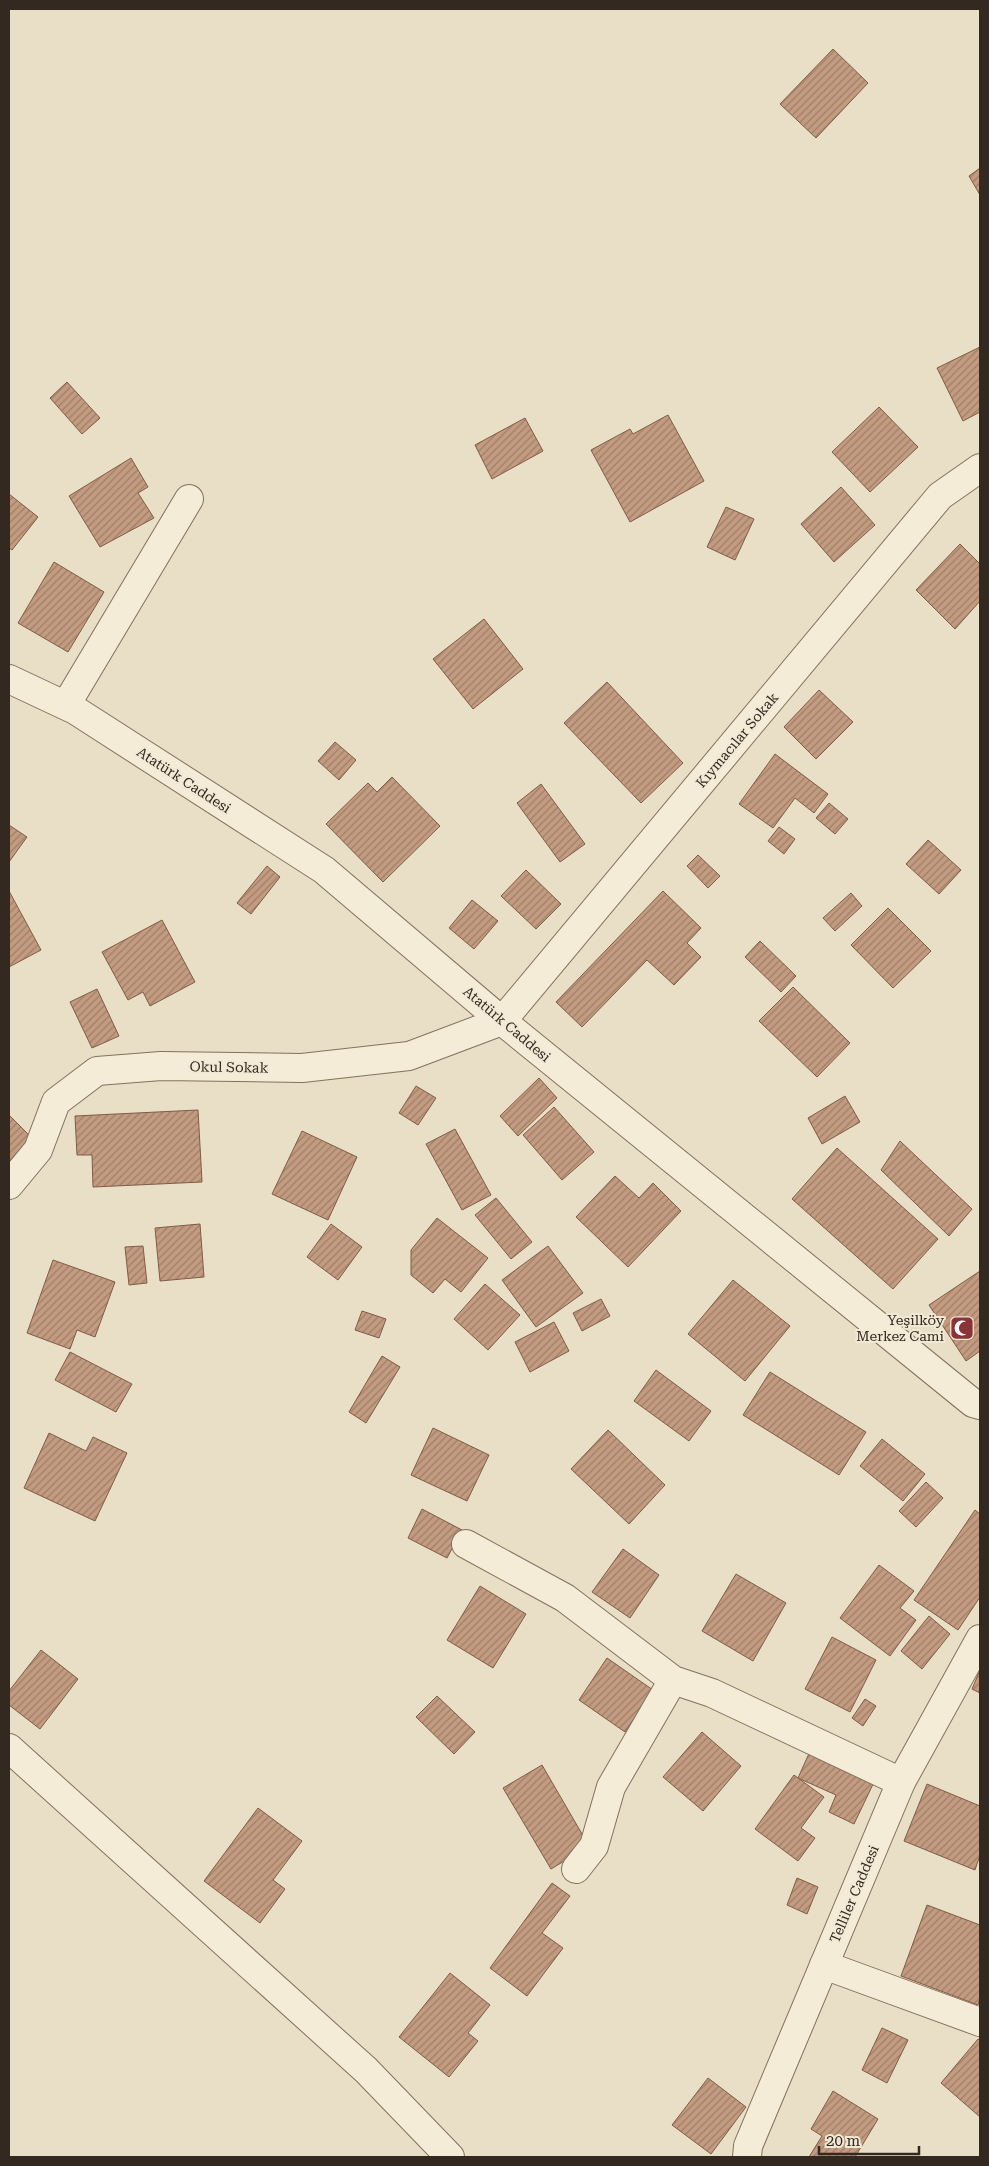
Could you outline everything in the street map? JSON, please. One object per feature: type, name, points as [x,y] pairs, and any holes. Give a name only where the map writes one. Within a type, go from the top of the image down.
[{"type":"street","name":"Kıymacılar Sokak","points":[[502,1021],[940,496],[980,468]]},
{"type":"street","points":[[66,706],[189,498]]},
{"type":"street","name":"Atatürk Caddesi","points":[[9,679],[66,706],[324,870],[502,1021],[973,1403],[980,1405]]},
{"type":"street","name":"Okul Sokak","points":[[9,1185],[38,1150],[56,1102],[97,1071],[161,1066],[302,1068],[409,1056],[502,1021]]},
{"type":"street","points":[[466,1544],[565,1598],[674,1680],[712,1693],[901,1782]]},
{"type":"street","name":"Telliler Caddesi","points":[[747,2157],[748,2146],[901,1782],[980,1639]]},
{"type":"street","points":[[576,1869],[594,1846],[611,1787],[674,1680]]},
{"type":"street","points":[[9,1748],[366,2070],[450,2157]]},
{"type":"street","points":[[824,1965],[980,2022]]},
{"type":"building","points":[[833,49],[868,83],[816,138],[780,104]]},
{"type":"building","points":[[980,168],[980,195],[969,176]]},
{"type":"building","points":[[980,347],[980,412],[963,421],[937,368]]},
{"type":"building","points":[[67,382],[100,418],[82,434],[50,398]]},
{"type":"building","points":[[879,407],[918,447],[870,492],[832,452]]},
{"type":"building","points":[[668,415],[704,481],[630,522],[591,450],[630,429],[633,434]]},
{"type":"building","points":[[525,418],[543,451],[492,479],[475,445]]},
{"type":"building","points":[[131,458],[148,487],[138,493],[154,518],[100,547],[69,496]]},
{"type":"building","points":[[841,487],[875,525],[834,562],[801,524]]},
{"type":"building","points":[[9,494],[38,517],[12,550],[9,548]]},
{"type":"building","points":[[726,507],[754,519],[735,560],[707,547]]},
{"type":"building","points":[[960,544],[980,564],[980,601],[955,629],[916,590]]},
{"type":"building","points":[[54,562],[104,592],[68,652],[18,623]]},
{"type":"building","points":[[484,619],[523,669],[473,709],[433,659]]},
{"type":"building","points":[[607,682],[683,763],[641,803],[564,723]]},
{"type":"building","points":[[819,690],[853,722],[816,759],[784,727]]},
{"type":"building","points":[[335,742],[356,760],[339,780],[318,761]]},
{"type":"building","points":[[775,754],[828,794],[814,813],[795,798],[773,828],[739,804]]},
{"type":"building","points":[[392,777],[440,826],[383,882],[326,824],[368,783],[377,792]]},
{"type":"building","points":[[541,784],[585,844],[560,862],[517,803]]},
{"type":"building","points":[[829,803],[848,819],[835,834],[816,818]]},
{"type":"building","points":[[9,825],[27,837],[9,862]]},
{"type":"building","points":[[779,827],[795,839],[784,854],[768,841]]},
{"type":"building","points":[[928,840],[961,870],[939,894],[906,864]]},
{"type":"building","points":[[698,855],[720,876],[708,888],[687,866]]},
{"type":"building","points":[[267,866],[280,877],[251,914],[237,903]]},
{"type":"building","points":[[526,870],[561,904],[536,929],[501,896]]},
{"type":"building","points":[[9,891],[41,950],[9,967]]},
{"type":"building","points":[[663,891],[701,928],[687,943],[701,957],[674,985],[647,960],[582,1027],[556,1002]]},
{"type":"building","points":[[851,893],[862,906],[835,931],[823,918]]},
{"type":"building","points":[[472,900],[498,921],[474,949],[449,928]]},
{"type":"building","points":[[888,908],[931,951],[893,988],[851,945]]},
{"type":"building","points":[[162,920],[195,982],[150,1006],[143,992],[128,1000],[102,952]]},
{"type":"building","points":[[760,941],[796,976],[781,992],[745,957]]},
{"type":"building","points":[[793,987],[850,1043],[817,1077],[759,1021]]},
{"type":"building","points":[[97,989],[119,1036],[92,1048],[70,1002]]},
{"type":"building","points":[[539,1078],[557,1098],[518,1136],[500,1116]]},
{"type":"building","points":[[416,1086],[436,1098],[418,1125],[399,1113]]},
{"type":"building","points":[[845,1096],[860,1122],[822,1144],[808,1118]]},
{"type":"building","points":[[554,1107],[594,1152],[562,1180],[523,1135]]},
{"type":"building","points":[[198,1110],[202,1182],[93,1187],[92,1155],[77,1155],[75,1116]]},
{"type":"building","points":[[9,1115],[35,1141],[9,1163]]},
{"type":"building","points":[[455,1129],[491,1195],[462,1210],[426,1144]]},
{"type":"building","points":[[302,1131],[357,1157],[328,1220],[272,1194]]},
{"type":"building","points":[[900,1141],[972,1209],[949,1236],[881,1170]]},
{"type":"building","points":[[837,1148],[938,1239],[893,1289],[792,1199]]},
{"type":"building","points":[[615,1176],[639,1198],[653,1183],[681,1211],[628,1267],[576,1217]]},
{"type":"building","points":[[496,1198],[532,1242],[511,1259],[475,1215]]},
{"type":"building","points":[[437,1218],[488,1258],[461,1292],[445,1279],[433,1293],[411,1275],[411,1250]]},
{"type":"building","points":[[200,1224],[204,1277],[160,1281],[155,1228]]},
{"type":"building","points":[[331,1224],[362,1247],[338,1280],[307,1257]]},
{"type":"building","points":[[143,1246],[147,1283],[129,1285],[125,1247]]},
{"type":"building","points":[[548,1246],[583,1293],[536,1327],[502,1280]]},
{"type":"building","points":[[53,1260],[115,1282],[95,1337],[77,1330],[70,1349],[27,1333]]},
{"type":"building","name":"Yeşilköy Merkez Cami","points":[[980,1271],[980,1351],[966,1361],[929,1305]]},
{"type":"building","points":[[733,1280],[790,1326],[745,1381],[688,1334]]},
{"type":"building","points":[[485,1284],[520,1315],[488,1350],[454,1319]]},
{"type":"building","points":[[601,1299],[610,1316],[582,1331],[573,1313]]},
{"type":"building","points":[[362,1311],[386,1319],[379,1338],[355,1330]]},
{"type":"building","points":[[554,1322],[569,1351],[530,1372],[515,1342]]},
{"type":"building","points":[[70,1352],[132,1384],[116,1412],[55,1380]]},
{"type":"building","points":[[382,1356],[400,1367],[366,1423],[349,1412]]},
{"type":"building","points":[[656,1370],[711,1411],[689,1441],[634,1401]]},
{"type":"building","points":[[770,1372],[866,1432],[839,1475],[743,1415]]},
{"type":"building","points":[[433,1428],[489,1455],[467,1501],[411,1475]]},
{"type":"building","points":[[608,1430],[665,1485],[629,1524],[571,1469]]},
{"type":"building","points":[[49,1433],[86,1451],[93,1437],[127,1453],[95,1521],[24,1488]]},
{"type":"building","points":[[882,1439],[925,1474],[903,1501],[860,1466]]},
{"type":"building","points":[[926,1482],[943,1498],[916,1527],[899,1511]]},
{"type":"building","points":[[422,1509],[462,1530],[447,1558],[408,1538]]},
{"type":"building","points":[[975,1510],[980,1514],[980,1597],[958,1630],[914,1600]]},
{"type":"building","points":[[623,1549],[659,1575],[630,1618],[592,1592]]},
{"type":"building","points":[[879,1565],[914,1591],[900,1608],[916,1620],[890,1656],[840,1618]]},
{"type":"building","points":[[736,1574],[786,1603],[753,1661],[702,1631]]},
{"type":"building","points":[[480,1586],[526,1614],[493,1668],[447,1640]]},
{"type":"building","points":[[929,1616],[950,1634],[922,1669],[901,1651]]},
{"type":"building","points":[[832,1637],[876,1660],[850,1712],[805,1689]]},
{"type":"building","points":[[41,1650],[78,1679],[40,1729],[9,1705],[9,1691]]},
{"type":"building","points":[[607,1658],[653,1690],[625,1732],[579,1700]]},
{"type":"building","points":[[980,1670],[980,1693],[972,1689]]},
{"type":"building","points":[[437,1696],[475,1732],[454,1754],[416,1717]]},
{"type":"building","points":[[865,1699],[876,1706],[863,1726],[852,1718]]},
{"type":"building","points":[[702,1732],[741,1766],[703,1811],[663,1777]]},
{"type":"building","points":[[811,1749],[875,1780],[854,1824],[829,1812],[836,1795],[798,1778]]},
{"type":"building","points":[[542,1765],[589,1846],[551,1869],[503,1788]]},
{"type":"building","points":[[794,1775],[824,1797],[801,1828],[815,1838],[798,1861],[755,1829]]},
{"type":"building","points":[[927,1784],[980,1806],[980,1855],[975,1870],[904,1841]]},
{"type":"building","points":[[258,1808],[302,1841],[273,1880],[285,1889],[260,1923],[204,1881]]},
{"type":"building","points":[[797,1878],[818,1887],[807,1914],[787,1905]]},
{"type":"building","points":[[552,1883],[570,1896],[542,1933],[563,1948],[527,1996],[490,1968]]},
{"type":"building","points":[[927,1905],[980,1925],[980,1997],[978,2005],[901,1976]]},
{"type":"building","points":[[450,1973],[490,2005],[468,2033],[478,2041],[449,2077],[399,2037]]},
{"type":"building","points":[[882,2028],[908,2040],[887,2083],[862,2070]]},
{"type":"building","points":[[978,2039],[980,2040],[980,2117],[941,2083]]},
{"type":"building","points":[[708,2078],[746,2107],[711,2154],[672,2125]]},
{"type":"building","points":[[833,2091],[878,2119],[855,2157],[809,2157],[822,2136],[811,2129]]},
{"type":"place","name":"Yeşilköy Merkez Cami","points":[[962,1328]]}]
